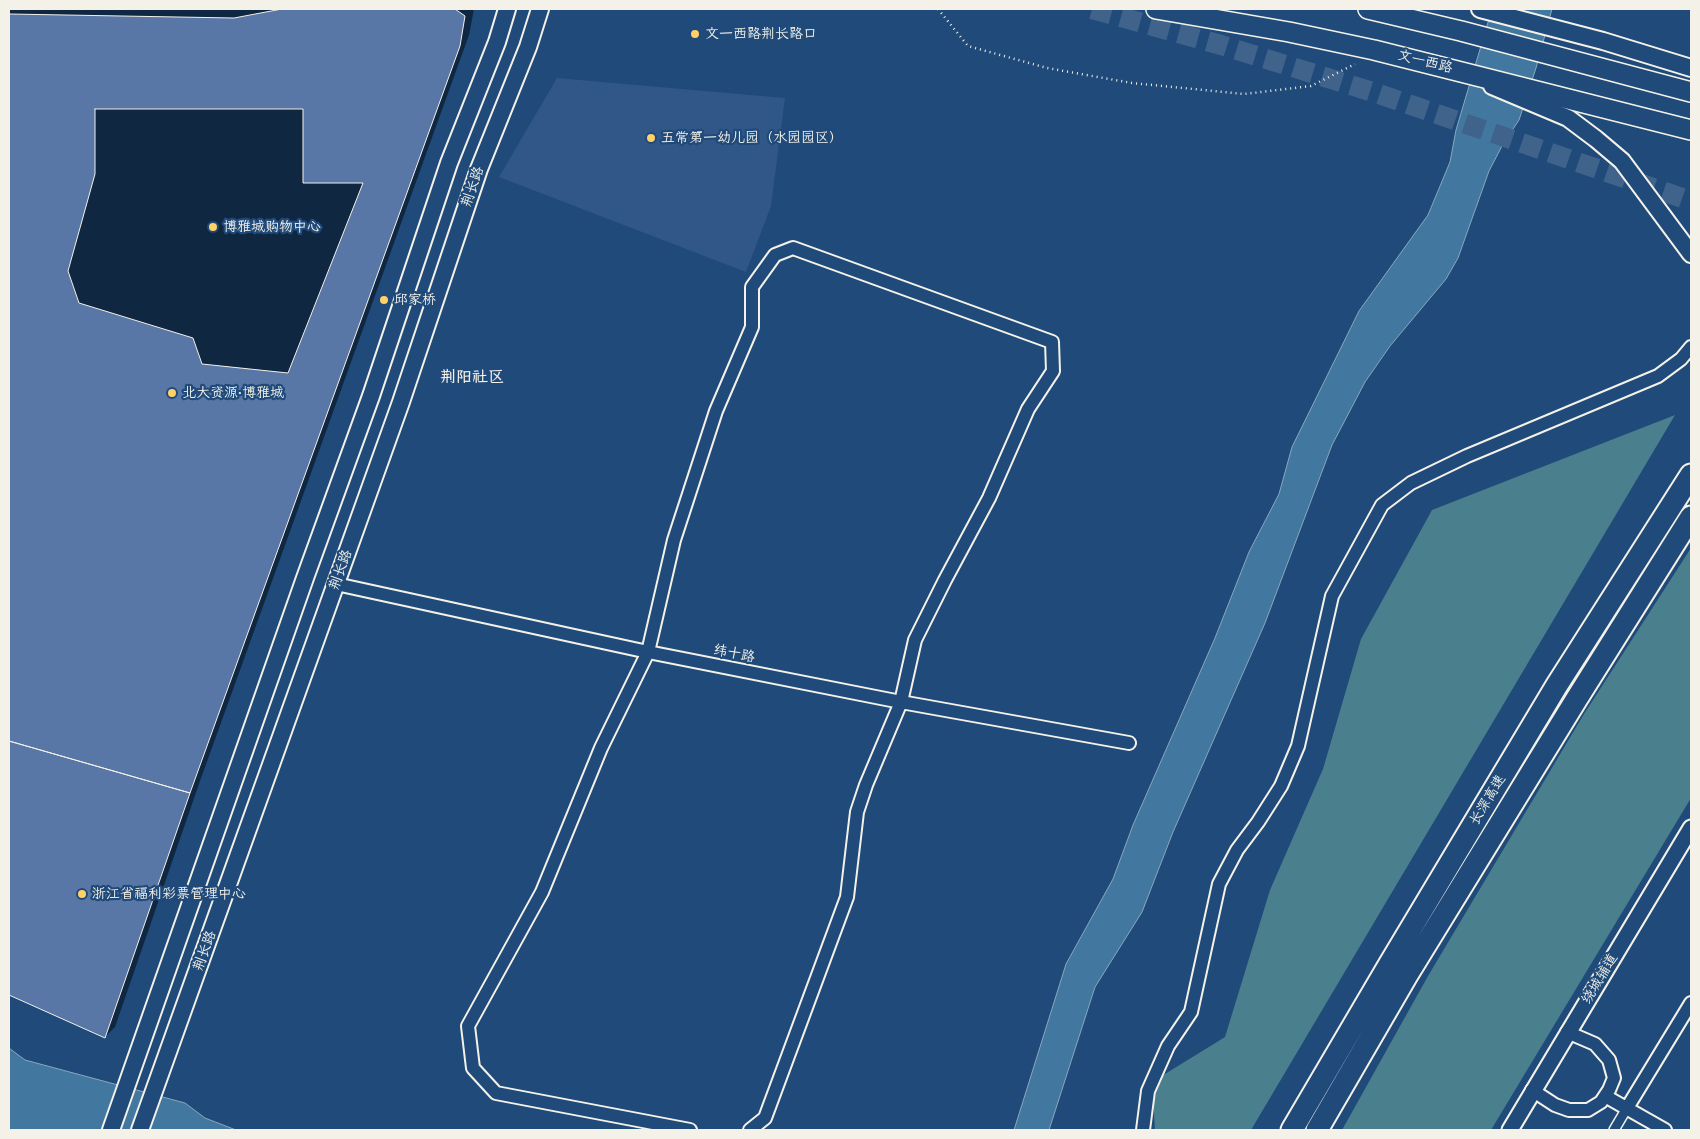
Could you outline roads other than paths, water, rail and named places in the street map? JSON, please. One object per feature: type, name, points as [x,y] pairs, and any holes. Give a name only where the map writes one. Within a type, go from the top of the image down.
[{"type":"highway","name":"长深高速","points":[[1292,1130],[1557,685],[1691,475]]},
{"type":"highway","name":"长深高速","points":[[1317,1130],[1407,975],[1691,517]]},
{"type":"main road","name":"荆长路","points":[[111,1130],[371,396],[448,163],[497,42],[507,9]]},
{"type":"main road","name":"荆长路","points":[[140,1130],[401,402],[479,169],[528,47],[540,9]]},
{"type":"main road","name":"文一西路","points":[[1156,9],[1289,32],[1374,50],[1691,130]]},
{"type":"main road","points":[[1368,9],[1461,31],[1691,92]]},
{"type":"main road","points":[[1480,9],[1602,41],[1691,68]]},
{"type":"main road","points":[[1452,70],[1568,118],[1622,161],[1691,254]]},
{"type":"street","points":[[690,1130],[496,1093],[473,1068],[468,1026],[542,892],[601,748],[648,652],[674,540],[713,420],[752,327],[752,287],[775,255],[793,248],[1052,342],[1053,371],[1028,409],[989,498],[915,640],[901,702],[866,785],[857,812],[847,897],[766,1118],[750,1130]]},
{"type":"street","points":[[1143,1130],[1148,1091],[1168,1046],[1191,1012],[1219,884],[1236,850],[1258,822],[1281,786],[1298,746],[1332,596],[1382,505],[1411,483],[1467,456],[1658,376],[1681,358],[1691,347]]},
{"type":"street","name":"纬十路","points":[[336,584],[648,652],[901,702],[1129,743]]},
{"type":"street","name":"绕城辅道","points":[[1510,1130],[1532,1090],[1691,828]]},
{"type":"street","points":[[1614,1130],[1691,1002]]},
{"type":"street","points":[[1532,1090],[1555,1105],[1569,1110],[1588,1110],[1601,1102],[1605,1096],[1614,1078],[1609,1060],[1595,1044],[1567,1032]]},
{"type":"street","points":[[1605,1096],[1666,1130]]},
{"type":"tunnel","points":[[1092,9],[1221,45],[1376,93],[1691,201]]},
{"type":"place","name":"文一西路荆长路口","points":[[695,34]]},
{"type":"place","name":"五常第一幼儿园（水园园区）","points":[[651,138]]},
{"type":"place","name":"博雅城购物中心","points":[[213,227]]},
{"type":"place","name":"邱家桥","points":[[384,300]]},
{"type":"place","name":"北大资源·博雅城","points":[[172,393]]},
{"type":"place","name":"浙江省福利彩票管理中心","points":[[82,894]]},
{"type":"district","name":"荆阳社区","points":[[472,378]]}]
